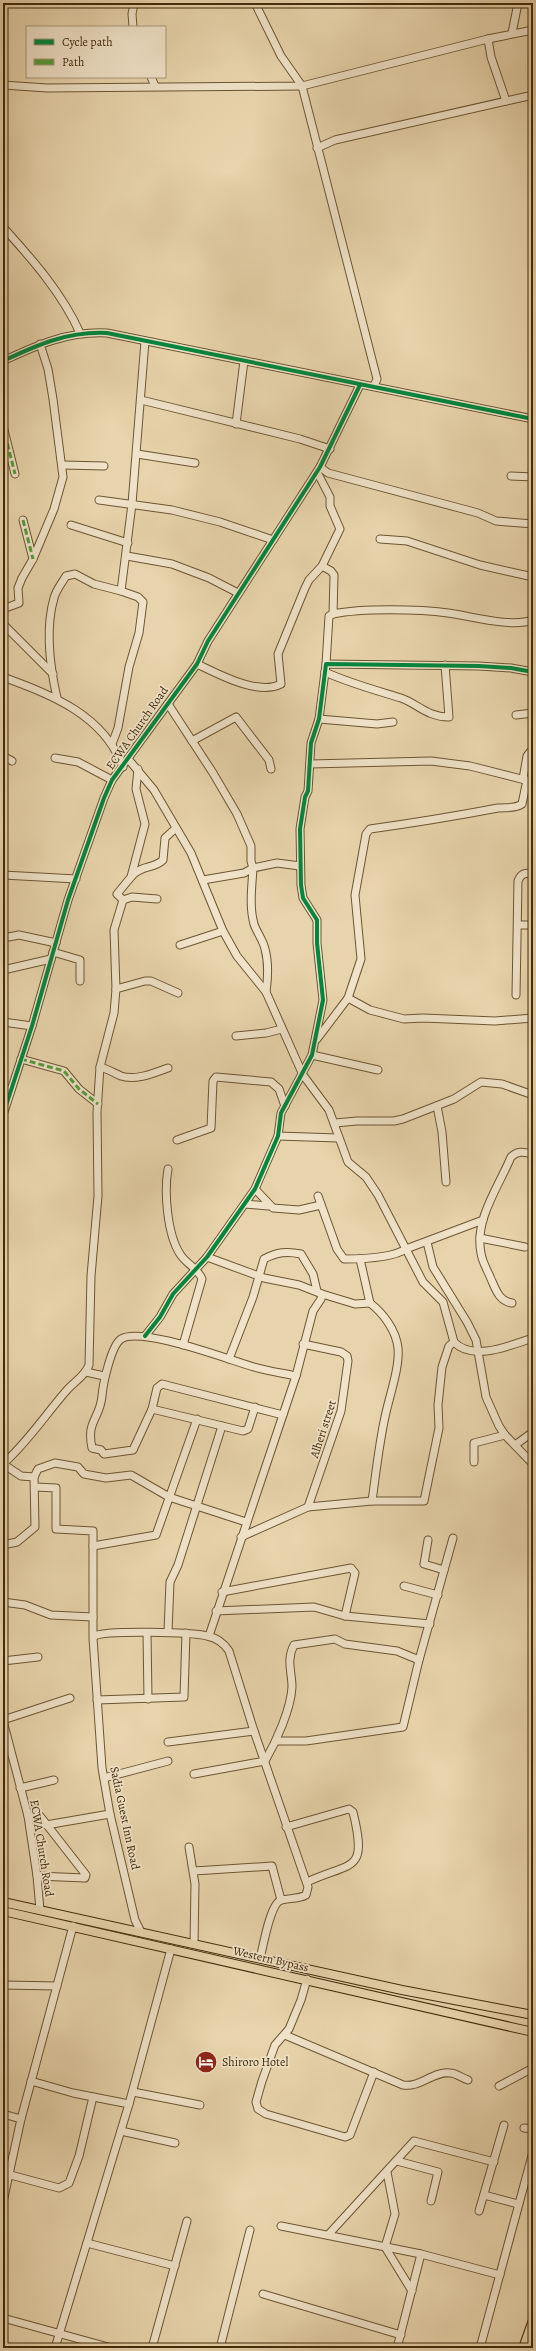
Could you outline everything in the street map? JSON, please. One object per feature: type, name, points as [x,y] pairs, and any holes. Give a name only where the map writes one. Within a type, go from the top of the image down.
[{"type":"main road","name":"Western Bypass","points":[[3,1902],[402,1990],[533,2015]]},
{"type":"main road","name":"Western Bypass","points":[[3,1910],[533,2032]]},
{"type":"main road","points":[[523,2348],[533,2320]]},
{"type":"main road","points":[[530,2348],[533,2338]]},
{"type":"street","points":[[133,26],[132,14],[134,3]]},
{"type":"street","points":[[254,3],[281,56],[302,86],[377,379],[374,386]]},
{"type":"street","points":[[512,33],[518,3]]},
{"type":"street","points":[[3,85],[47,88],[302,86],[512,33],[533,30]]},
{"type":"street","points":[[488,39],[491,57],[506,101]]},
{"type":"street","points":[[151,78],[155,86]]},
{"type":"street","points":[[317,148],[335,140],[533,95]]},
{"type":"street","points":[[3,227],[41,270],[72,316],[80,333]]},
{"type":"street","points":[[3,361],[40,344],[66,335],[80,333],[107,333],[533,419]]},
{"type":"street","points":[[121,591],[127,556],[137,454],[145,341]]},
{"type":"street","points":[[3,609],[19,603],[18,588],[33,559],[61,491],[63,465],[48,370],[40,344]]},
{"type":"street","points":[[236,424],[244,361]]},
{"type":"street","name":"ECWA Church Road","points":[[3,1115],[32,1026],[76,879],[92,830],[112,780],[129,760],[197,664],[208,641],[330,449],[360,385]]},
{"type":"street","points":[[141,400],[300,439],[330,449]]},
{"type":"street","points":[[3,426],[15,474]]},
{"type":"street","points":[[137,454],[195,463]]},
{"type":"street","points":[[63,465],[104,466]]},
{"type":"street","points":[[318,469],[328,473],[478,513],[496,521],[533,524]]},
{"type":"street","points":[[197,664],[251,687],[272,687],[281,684],[278,654],[305,588],[309,580],[322,566],[340,529],[330,506],[327,491],[318,469]]},
{"type":"street","points":[[511,476],[533,477]]},
{"type":"street","points":[[99,500],[194,515],[273,540]]},
{"type":"street","points":[[23,520],[33,559]]},
{"type":"street","points":[[71,525],[128,543]]},
{"type":"street","points":[[380,539],[407,541],[480,565],[533,577]]},
{"type":"street","points":[[127,556],[172,564],[209,578],[238,593]]},
{"type":"street","points":[[145,1336],[160,1317],[173,1294],[207,1257],[255,1189],[278,1136],[281,1113],[303,1075],[312,1055],[323,1000],[317,944],[317,920],[303,898],[300,866],[300,829],[305,796],[308,790],[312,743],[319,719],[326,664],[329,616],[332,614],[334,575],[331,570],[322,566]]},
{"type":"street","points":[[57,698],[48,625],[54,596],[66,576],[75,574],[94,584],[138,597],[143,602],[139,632],[129,667],[118,728],[112,744]]},
{"type":"street","points":[[332,614],[416,612],[449,613],[463,617],[515,622],[533,620]]},
{"type":"street","points":[[3,624],[53,674]]},
{"type":"street","points":[[326,664],[445,665],[511,668],[533,672]]},
{"type":"street","points":[[325,672],[377,693],[403,699],[422,711],[449,717],[445,665]]},
{"type":"street","points":[[3,677],[57,698],[86,717],[112,744],[123,767]]},
{"type":"street","points":[[168,704],[214,773],[248,835],[251,846],[250,861],[253,868],[252,910],[254,924],[266,955],[269,972],[266,992]]},
{"type":"street","points":[[516,715],[533,713]]},
{"type":"street","points":[[192,741],[236,717],[269,760],[271,769]]},
{"type":"street","points":[[319,719],[377,724],[393,722]]},
{"type":"street","points":[[315,1041],[348,998],[361,959],[355,895],[366,834],[370,829],[500,808],[518,807],[522,804],[528,780],[527,756],[530,752],[533,752]]},
{"type":"street","points":[[3,756],[12,761]]},
{"type":"street","points":[[56,758],[78,762],[112,780]]},
{"type":"street","points":[[129,760],[154,790],[191,853],[222,931],[237,956],[266,992],[303,1075],[317,1091],[335,1123],[338,1138],[348,1162],[366,1177],[378,1195],[423,1282],[442,1302],[454,1342],[469,1350],[478,1352],[533,1338]]},
{"type":"street","points":[[310,764],[430,761],[470,766],[528,780]]},
{"type":"street","points":[[131,877],[145,824],[136,789],[138,769]]},
{"type":"street","points":[[123,900],[117,894],[137,870],[159,863],[163,860],[165,838],[176,828]]},
{"type":"street","points":[[203,880],[244,873],[253,868],[277,864],[300,866]]},
{"type":"street","points":[[516,995],[518,881],[520,876],[525,873],[533,873]]},
{"type":"street","points":[[3,876],[76,879]]},
{"type":"street","points":[[123,900],[132,897],[157,899]]},
{"type":"street","points":[[34,1477],[21,1476],[3,1464],[22,1447],[67,1390],[86,1372],[91,1350],[91,1276],[98,1196],[98,1104],[100,1067],[114,1013],[116,989],[114,930],[123,900]]},
{"type":"street","points":[[518,925],[533,925]]},
{"type":"street","points":[[180,945],[222,931]]},
{"type":"street","points":[[3,938],[19,935],[56,943]]},
{"type":"street","points":[[3,970],[52,956],[80,960],[80,981]]},
{"type":"street","points":[[116,989],[145,981],[151,981],[178,993]]},
{"type":"street","points":[[348,998],[370,1010],[404,1019],[423,1018],[495,1021],[533,1018]]},
{"type":"street","points":[[3,1022],[32,1026]]},
{"type":"street","points":[[236,1036],[266,1033],[282,1029]]},
{"type":"street","points":[[312,1055],[378,1070]]},
{"type":"street","points":[[21,1059],[64,1071],[79,1089],[98,1104]]},
{"type":"street","points":[[100,1067],[122,1076],[148,1075],[168,1068]]},
{"type":"street","points":[[177,1140],[211,1128],[213,1081],[216,1077],[271,1082],[279,1089],[285,1106]]},
{"type":"street","points":[[335,1123],[357,1120],[394,1121],[454,1099],[481,1082],[502,1084],[533,1095]]},
{"type":"street","points":[[3,1085],[10,1093]]},
{"type":"street","points":[[437,1106],[442,1132],[446,1182]]},
{"type":"street","points":[[278,1136],[338,1138]]},
{"type":"street","points":[[512,1303],[505,1302],[497,1293],[481,1254],[480,1238],[483,1220],[511,1157],[515,1152],[521,1151],[533,1154]]},
{"type":"street","points":[[168,1169],[166,1181],[171,1227],[179,1253],[195,1269],[202,1279],[201,1288],[183,1345]]},
{"type":"street","points":[[255,1189],[268,1206]]},
{"type":"street","points":[[318,1196],[337,1248],[344,1259],[360,1259],[398,1254],[406,1249],[483,1220]]},
{"type":"street","points":[[245,1204],[268,1206],[281,1210],[299,1210],[321,1205]]},
{"type":"street","points":[[480,1238],[525,1247]]},
{"type":"street","points":[[427,1242],[433,1268],[467,1322],[476,1340],[481,1380],[486,1397],[505,1435],[533,1464]]},
{"type":"street","points":[[208,1636],[296,1376],[303,1344],[313,1311],[321,1299],[313,1274],[301,1254],[288,1251],[273,1254],[264,1259],[229,1359]]},
{"type":"street","points":[[207,1257],[259,1276],[319,1292],[355,1304],[370,1303]]},
{"type":"street","points":[[360,1259],[370,1303],[386,1320],[396,1337],[398,1349],[384,1419],[372,1501]]},
{"type":"street","points":[[283,1415],[162,1384],[157,1388],[152,1409],[132,1450],[104,1454],[100,1450],[93,1448],[89,1432],[102,1399],[104,1376],[120,1340],[145,1336],[296,1376]]},
{"type":"street","points":[[241,1537],[308,1507],[372,1501],[422,1503],[426,1499],[439,1428],[438,1405],[442,1367],[449,1346],[454,1342]]},
{"type":"street","name":"Alheri street","points":[[303,1344],[341,1352],[347,1356],[348,1361],[342,1411],[308,1507]]},
{"type":"street","points":[[86,1372],[104,1376]]},
{"type":"street","points":[[152,1409],[246,1431],[255,1407]]},
{"type":"street","points":[[93,1546],[156,1535],[197,1419]]},
{"type":"street","points":[[168,1632],[170,1582],[178,1565],[222,1426]]},
{"type":"street","points":[[515,1445],[533,1432]]},
{"type":"street","points":[[474,1462],[474,1443],[505,1435]]},
{"type":"street","points":[[3,1544],[17,1542],[36,1526],[34,1477],[38,1469],[55,1463],[78,1467],[84,1474],[106,1478],[131,1475],[169,1497],[246,1522]]},
{"type":"street","name":"Sadia Guest Inn Road","points":[[35,1487],[56,1488],[54,1528],[92,1530],[93,1617],[97,1700],[104,1778],[110,1814],[135,1920],[141,1932]]},
{"type":"street","points":[[277,1741],[306,1741],[402,1728],[419,1660],[453,1538]]},
{"type":"street","points":[[428,1540],[424,1564],[444,1570]]},
{"type":"street","points":[[222,1592],[350,1568],[355,1573],[345,1616]]},
{"type":"street","points":[[404,1586],[438,1595]]},
{"type":"street","points":[[3,1602],[25,1605],[51,1615],[93,1617]]},
{"type":"street","points":[[216,1611],[314,1607],[345,1616],[430,1624]]},
{"type":"street","points":[[94,1636],[168,1632],[186,1633],[208,1636],[225,1644],[230,1651],[254,1731],[308,1887],[306,1895],[281,1900],[273,1908],[260,1959]]},
{"type":"street","points":[[147,1633],[148,1699]]},
{"type":"street","points":[[97,1700],[184,1697],[186,1633]]},
{"type":"street","points":[[194,1774],[265,1761],[277,1741],[291,1690],[289,1665],[290,1656],[294,1645],[337,1640],[345,1644],[397,1651],[419,1660]]},
{"type":"street","points":[[3,1661],[38,1657]]},
{"type":"street","points":[[3,1720],[70,1698]]},
{"type":"street","name":"ECWA Church Road","points":[[3,1720],[28,1816],[37,1876],[40,1910]]},
{"type":"street","points":[[168,1742],[254,1731]]},
{"type":"street","points":[[104,1778],[168,1761]]},
{"type":"street","points":[[20,1788],[54,1780]]},
{"type":"street","points":[[286,1827],[349,1810],[353,1812],[357,1826],[358,1855],[356,1860],[349,1866],[306,1882]]},
{"type":"street","points":[[46,1825],[110,1814]]},
{"type":"street","points":[[28,1816],[38,1815],[86,1875],[85,1878],[37,1876]]},
{"type":"street","points":[[189,1847],[194,1871],[194,1944]]},
{"type":"street","points":[[194,1871],[272,1866],[281,1900]]},
{"type":"street","points":[[125,1928],[135,1920]]},
{"type":"street","points":[[3,2202],[7,2174],[73,1926]]},
{"type":"street","points":[[55,2348],[61,2334],[129,2104],[171,1948]]},
{"type":"street","points":[[307,1979],[301,2000],[287,2032],[275,2045],[256,2102],[258,2109],[266,2114],[345,2138],[350,2135],[374,2072]]},
{"type":"street","points":[[3,1985],[57,1986]]},
{"type":"street","points":[[287,2032],[374,2072],[410,2086],[428,2078],[449,2072],[468,2080]]},
{"type":"street","points":[[499,2086],[533,2068]]},
{"type":"street","points":[[31,2081],[73,2093],[129,2104]]},
{"type":"street","points":[[132,2092],[200,2105]]},
{"type":"street","points":[[7,2174],[59,2188],[69,2183],[79,2156],[93,2097]]},
{"type":"street","points":[[3,2114],[21,2119]]},
{"type":"street","points":[[479,2211],[504,2125]]},
{"type":"street","points":[[524,2128],[533,2129]]},
{"type":"street","points":[[121,2131],[175,2143]]},
{"type":"street","points":[[328,2235],[412,2143],[416,2141],[494,2162]]},
{"type":"street","points":[[480,2348],[533,2152]]},
{"type":"street","points":[[397,2161],[438,2172],[431,2201]]},
{"type":"street","points":[[387,2172],[395,2214],[385,2247],[412,2291]]},
{"type":"street","points":[[484,2195],[518,2204]]},
{"type":"street","points":[[152,2348],[187,2221]]},
{"type":"street","points":[[281,2226],[421,2254],[500,2275]]},
{"type":"street","points":[[220,2348],[250,2230]]},
{"type":"street","points":[[87,2243],[174,2266]]},
{"type":"street","points":[[397,2348],[421,2254]]},
{"type":"street","points":[[263,2294],[401,2335]]},
{"type":"street","points":[[3,2318],[112,2348]]},
{"type":"marked path","points":[[3,426],[15,474]]},
{"type":"marked path","points":[[23,520],[33,559]]},
{"type":"marked path","points":[[21,1059],[64,1071],[79,1089],[98,1104]]},
{"type":"cycle path","points":[[3,361],[53,340],[79,334],[107,333],[533,419]]},
{"type":"cycle path","points":[[3,1115],[32,1026],[68,900],[104,798],[112,780],[197,664],[208,641],[320,467],[360,385]]},
{"type":"cycle path","points":[[145,1336],[160,1317],[173,1294],[207,1257],[255,1189],[278,1136],[281,1113],[312,1055],[323,1000],[317,943],[317,920],[303,898],[301,885],[300,829],[305,797],[308,791],[311,743],[319,719],[326,664],[479,666],[511,668],[533,672]]},
{"type":"place","name":"Shiroro Hotel","points":[[206,2062]]}]
